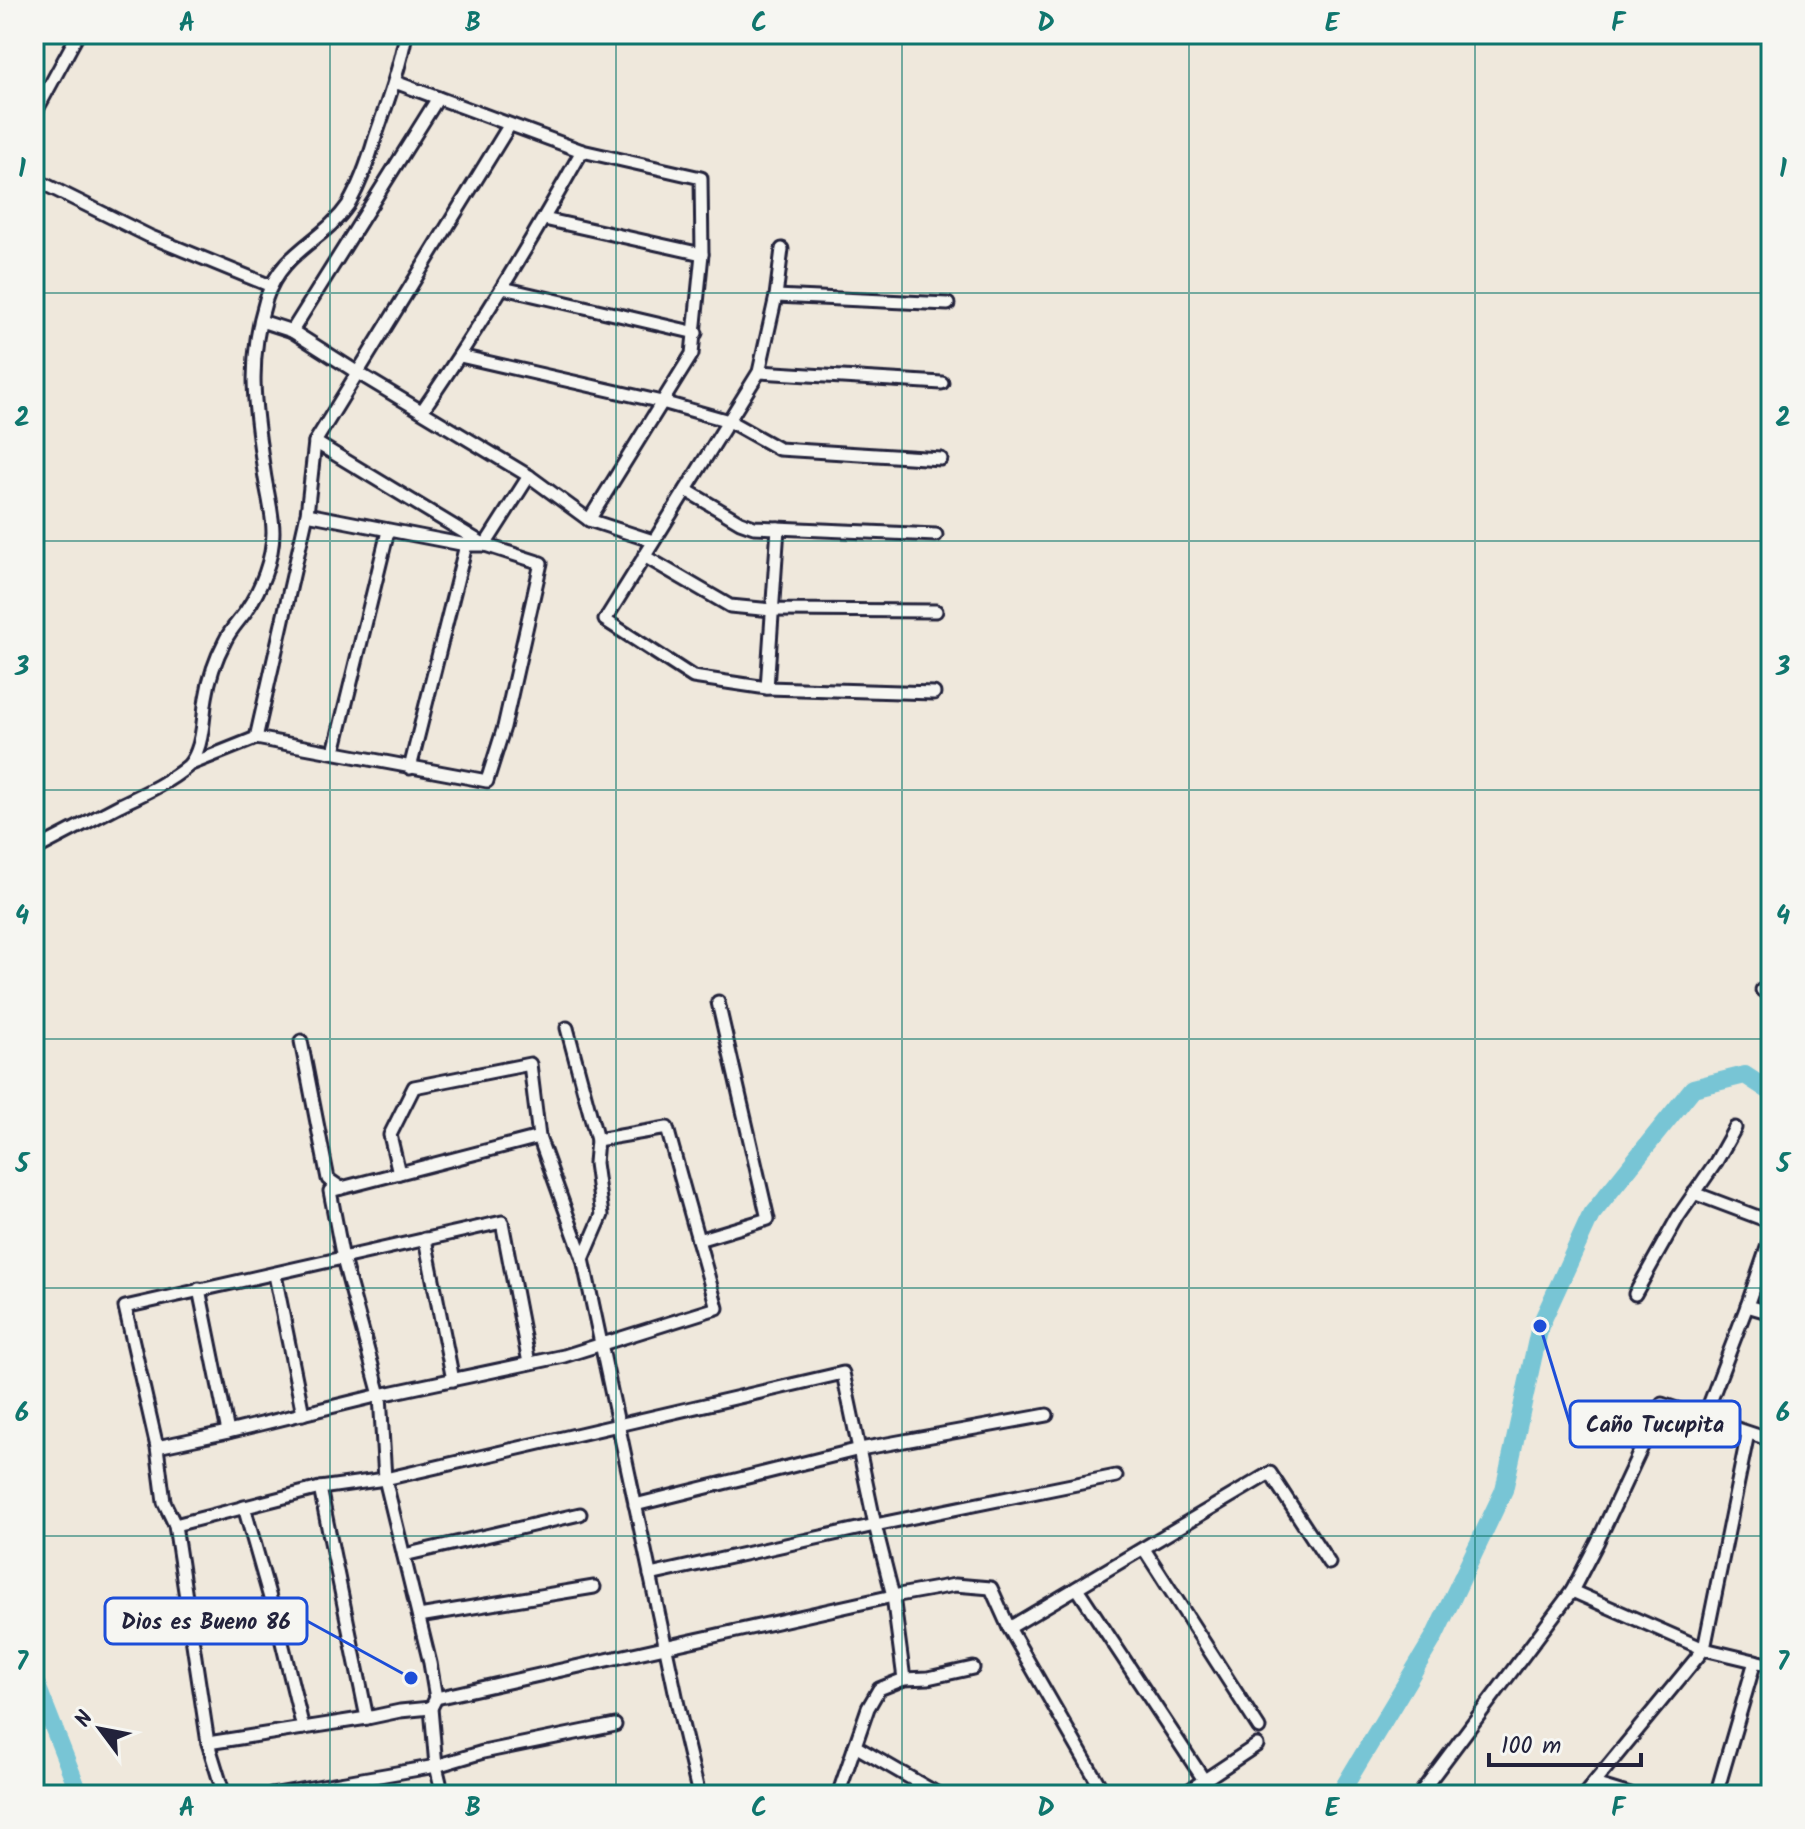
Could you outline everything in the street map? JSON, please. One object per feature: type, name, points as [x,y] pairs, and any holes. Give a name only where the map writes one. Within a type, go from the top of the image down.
[{"type":"street","points":[[34,115],[78,34]]},
{"type":"street","points":[[191,764],[201,737],[212,672],[226,638],[260,586],[269,559],[273,532],[255,411],[253,362],[271,286],[281,269],[298,251],[346,207],[365,172],[395,82],[406,34]]},
{"type":"street","points":[[395,82],[582,151],[701,178],[702,254],[692,354],[589,520]]},
{"type":"street","points":[[292,331],[438,98]]},
{"type":"street","points":[[256,738],[307,514],[315,442],[509,126]]},
{"type":"street","points":[[422,411],[503,288],[582,151]]},
{"type":"street","points":[[34,179],[149,236],[271,286]]},
{"type":"street","points":[[544,219],[702,254]]},
{"type":"street","points":[[782,249],[776,296],[759,372],[605,620],[693,677],[767,688],[934,693]]},
{"type":"street","points":[[503,288],[696,333]]},
{"type":"street","points":[[776,296],[948,304]]},
{"type":"street","points":[[261,321],[292,331],[529,476],[589,520],[653,541]]},
{"type":"street","points":[[460,356],[662,402],[729,421],[779,449],[941,459]]},
{"type":"street","points":[[759,372],[942,383]]},
{"type":"street","points":[[34,850],[153,789],[191,764],[256,738],[487,781],[504,727],[541,563],[485,545],[315,442]]},
{"type":"street","points":[[485,545],[529,476]]},
{"type":"street","points":[[686,490],[754,527],[936,535]]},
{"type":"street","points":[[307,514],[466,545],[485,545]]},
{"type":"street","points":[[767,688],[778,528]]},
{"type":"street","points":[[334,752],[388,531]]},
{"type":"street","points":[[410,768],[466,545]]},
{"type":"street","points":[[644,556],[730,606],[772,610],[936,611]]},
{"type":"street","points":[[698,1240],[768,1219],[718,1002]]},
{"type":"street","points":[[567,1028],[597,1140],[595,1163],[602,1215],[583,1259]]},
{"type":"street","points":[[301,1041],[328,1179],[341,1188]]},
{"type":"street","points":[[399,1173],[390,1135],[414,1087],[530,1064],[539,1137],[583,1259],[699,1795]]},
{"type":"street","points":[[157,1447],[564,1356],[717,1308],[667,1128],[597,1140]]},
{"type":"street","points":[[1635,1294],[1678,1217],[1735,1128]]},
{"type":"street","points":[[443,1795],[436,1766],[434,1703],[419,1616],[385,1479],[380,1395],[343,1259],[330,1191],[539,1137]]},
{"type":"street","points":[[1694,1193],[1771,1222]]},
{"type":"street","points":[[224,1795],[208,1743],[175,1525],[164,1502],[157,1447],[125,1307],[502,1222],[529,1363]]},
{"type":"street","points":[[1704,1418],[1771,1236]]},
{"type":"street","points":[[425,1239],[453,1380]]},
{"type":"street","points":[[275,1275],[303,1414]]},
{"type":"street","points":[[199,1289],[228,1432]]},
{"type":"street","points":[[1747,1306],[1771,1313]]},
{"type":"street","points":[[175,1525],[320,1488],[385,1479],[843,1373],[893,1596],[904,1679]]},
{"type":"street","points":[[1419,1795],[1572,1591],[1662,1404],[1771,1440]]},
{"type":"street","points":[[635,1505],[860,1449],[1047,1415]]},
{"type":"street","points":[[1584,1795],[1593,1790],[1704,1649],[1748,1433]]},
{"type":"street","points":[[1009,1628],[1270,1473],[1329,1563]]},
{"type":"street","points":[[650,1575],[1116,1476]]},
{"type":"street","points":[[320,1488],[367,1718]]},
{"type":"street","points":[[244,1507],[303,1728]]},
{"type":"street","points":[[404,1555],[580,1514]]},
{"type":"street","points":[[1144,1549],[1259,1728]]},
{"type":"street","points":[[208,1743],[367,1718],[666,1647],[955,1585],[991,1588],[1009,1628],[1105,1795]]},
{"type":"street","points":[[419,1616],[594,1587]]},
{"type":"street","points":[[1077,1588],[1204,1780]]},
{"type":"street","points":[[1572,1591],[1704,1649],[1771,1665]]},
{"type":"street","points":[[1716,1795],[1755,1661]]},
{"type":"street","points":[[838,1795],[868,1708],[879,1689],[904,1679],[928,1678],[973,1668]]},
{"type":"street","points":[[271,1795],[436,1766],[483,1752],[615,1725]]},
{"type":"street","points":[[1182,1795],[1257,1745]]},
{"type":"street","points":[[855,1746],[940,1795]]},
{"type":"street","points":[[1593,1790],[1630,1795]]},
{"type":"waterway","points":[[1339,1795],[1434,1637],[1504,1490],[1540,1326],[1591,1215],[1693,1088],[1745,1075],[1771,1092]]},
{"type":"waterway","points":[[34,1678],[80,1795]]},
{"type":"place","name":"Caño Tucupita","points":[[1540,1326]]},
{"type":"place","name":"Dios es Bueno 86","points":[[411,1678]]}]
